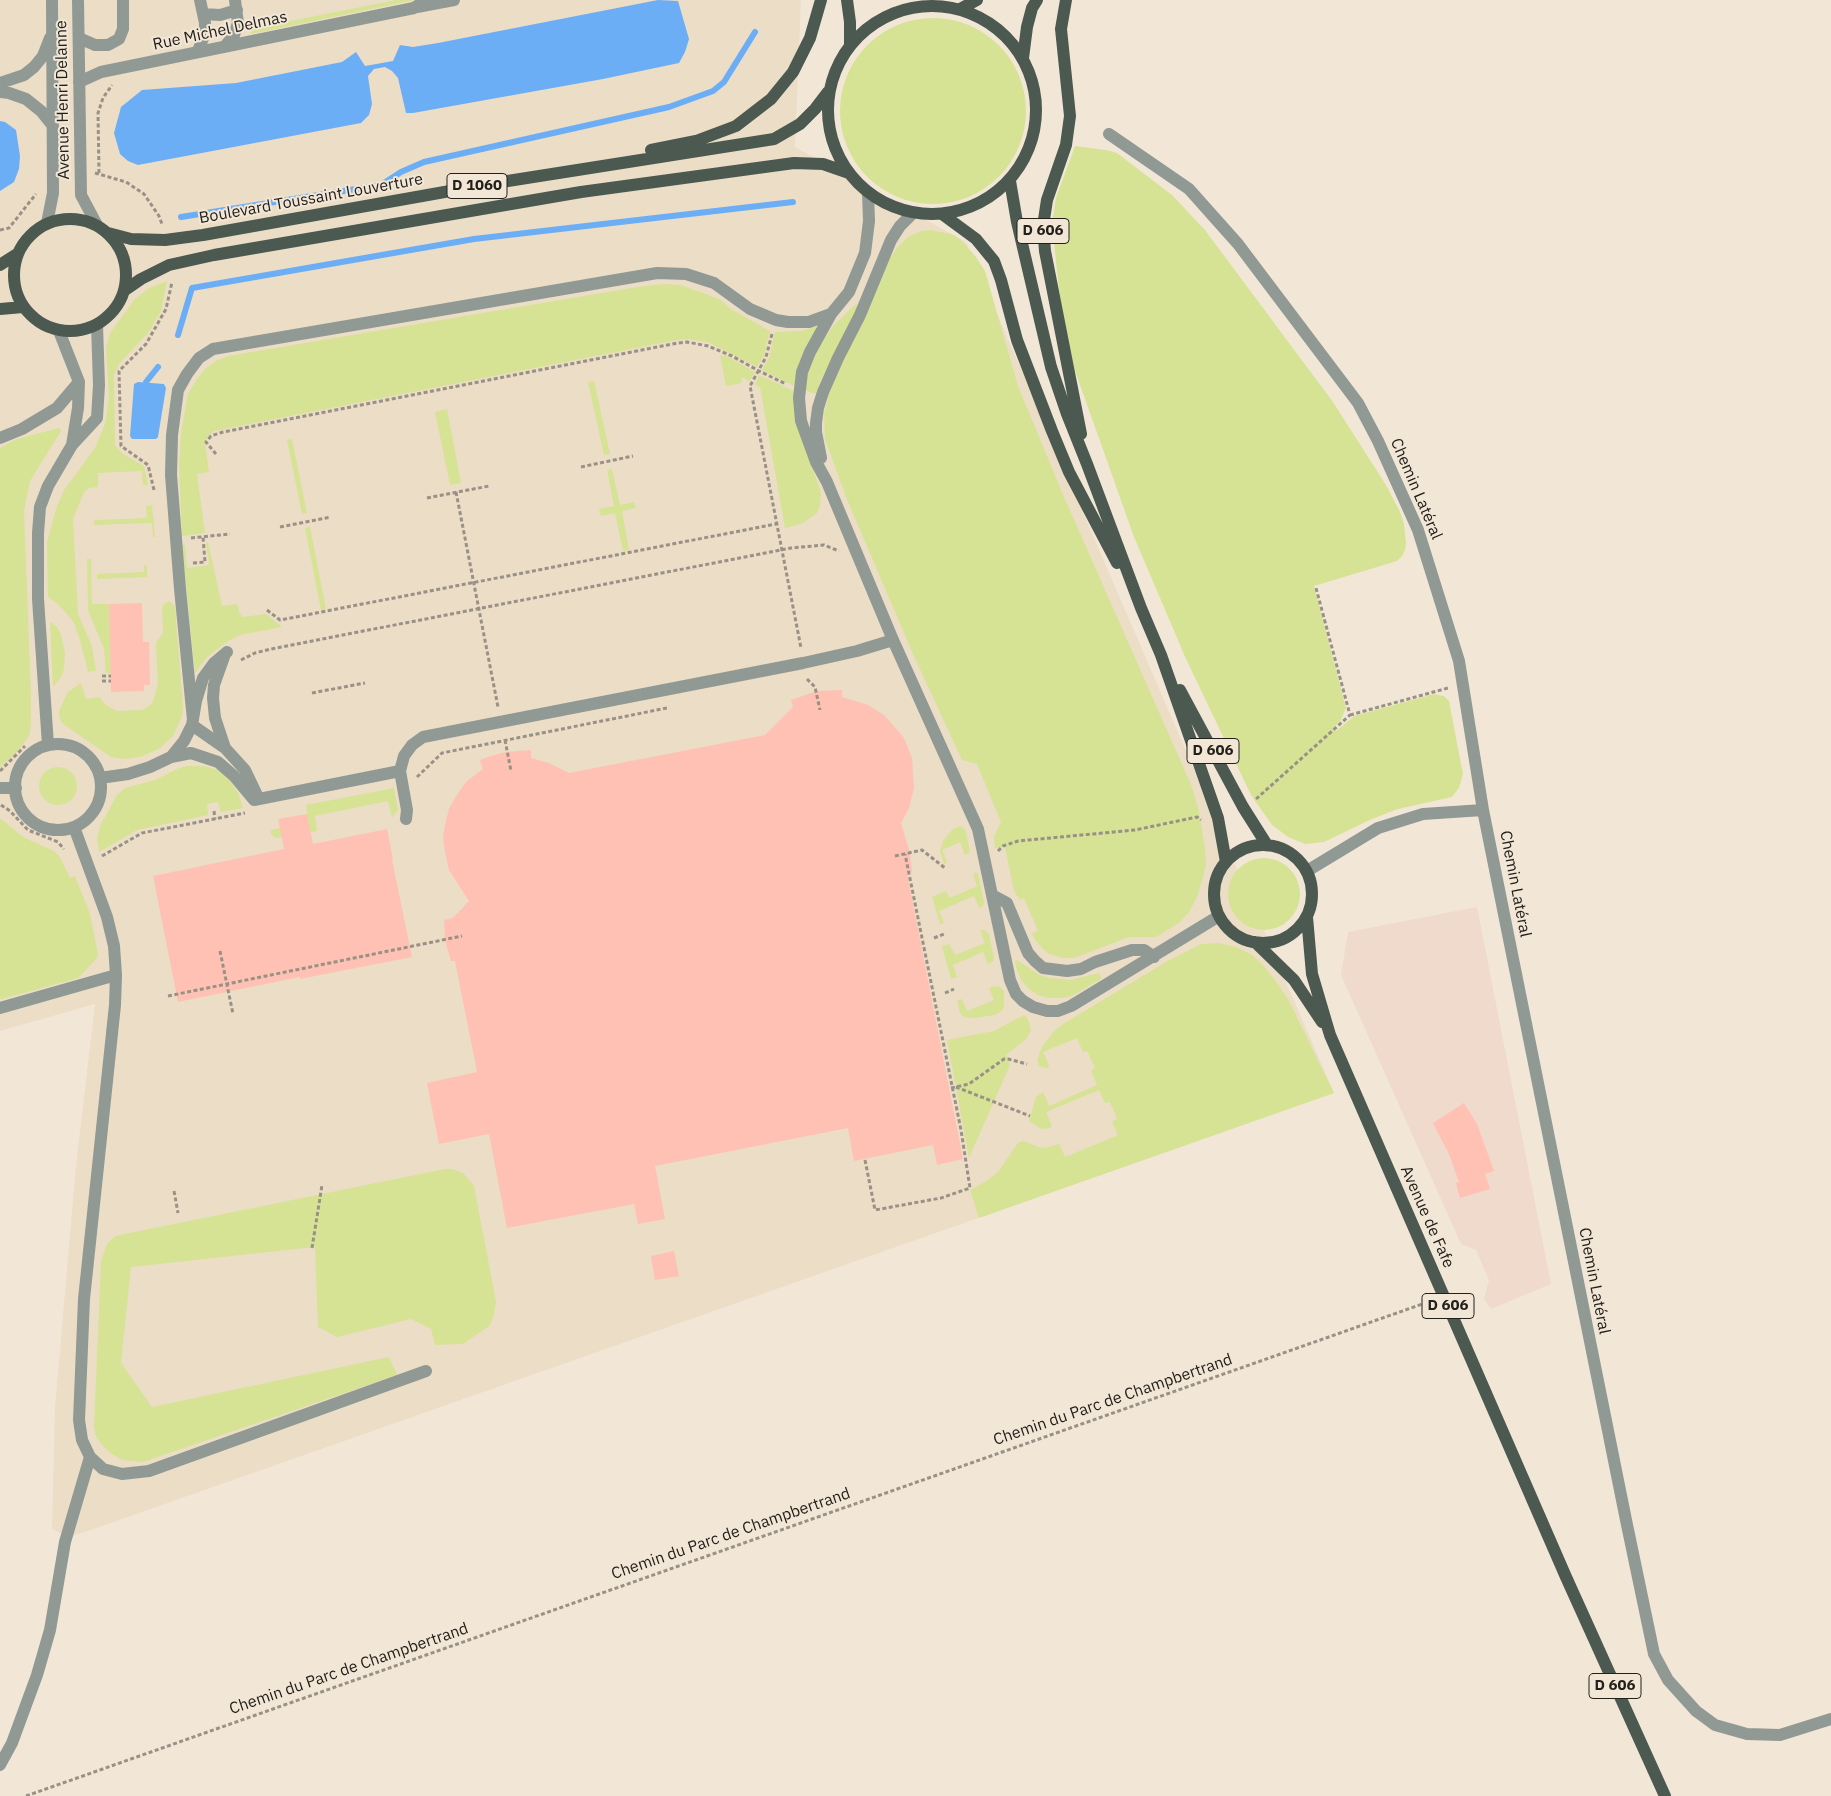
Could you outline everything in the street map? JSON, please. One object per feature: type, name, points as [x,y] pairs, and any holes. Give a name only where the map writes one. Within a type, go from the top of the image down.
[{"type":"main road","points":[[495,183],[696,141],[736,126],[771,99],[793,72],[810,38],[821,0]]},
{"type":"main road","points":[[846,0],[850,22],[850,46]]},
{"type":"main road","points":[[960,9],[977,0]]},
{"type":"main road","points":[[1023,58],[1027,26],[1032,8],[1037,0]]},
{"type":"main road","name":"D 606","points":[[1066,0],[1061,29],[1070,116],[1066,145],[1047,200],[1044,251],[1087,464]]},
{"type":"main road","points":[[913,3],[960,9],[996,27],[1012,41],[1023,58],[1035,89],[1036,122],[1028,153],[1010,181],[995,194],[979,204],[942,214],[913,213],[889,205],[868,193],[849,173],[839,157],[832,139],[828,120],[828,92],[835,71],[850,46],[876,22],[913,3]]},
{"type":"main road","name":"Boulevard Toussaint Louverture","points":[[108,233],[131,239],[165,240],[203,235],[495,183],[774,139],[800,124],[816,109],[828,92]]},
{"type":"main road","name":"D 1060","points":[[125,290],[141,279],[169,265],[214,255],[563,194],[794,163],[823,164],[849,173]]},
{"type":"main road","name":"D 606","points":[[1010,181],[1017,222],[1051,367],[1141,608],[1161,655],[1218,818],[1226,862]]},
{"type":"main road","name":"D 606","points":[[942,214],[976,239],[994,261],[1029,374],[1069,472],[1141,608]]},
{"type":"main road","points":[[72,218],[85,220],[97,225],[108,233],[118,245],[124,259],[127,274],[125,290],[119,304],[109,316],[97,325],[78,331],[59,331],[45,326],[33,318],[23,307],[15,291],[13,272],[17,254],[24,241],[34,231],[47,223],[59,219],[72,218]]},
{"type":"main road","points":[[0,266],[17,254]]},
{"type":"main road","points":[[0,309],[23,307]]},
{"type":"main road","name":"D 606","points":[[1161,655],[1243,807],[1267,845]]},
{"type":"main road","points":[[1267,845],[1283,849],[1297,858],[1307,871],[1312,886],[1312,902],[1307,916],[1298,929],[1285,938],[1270,942],[1255,942],[1241,938],[1228,928],[1219,916],[1214,888],[1218,874],[1226,862],[1238,852],[1252,846],[1267,845]]},
{"type":"main road","name":"Avenue de Fafe","points":[[1307,916],[1312,974],[1330,1035],[1566,1577],[1664,1796]]},
{"type":"main road","name":"Avenue de Fafe","points":[[1255,942],[1294,980],[1330,1035]]},
{"type":"street","name":"Avenue Henri Delanne","points":[[47,223],[53,193],[52,0]]},
{"type":"street","name":"Avenue Henri Delanne","points":[[78,0],[81,195],[97,225]]},
{"type":"street","points":[[79,38],[95,45],[108,45],[118,39],[123,29],[123,0]]},
{"type":"street","points":[[198,51],[205,34],[200,0]]},
{"type":"street","name":"Rue Michel Delmas","points":[[79,82],[102,72],[226,45],[414,8],[426,0]]},
{"type":"street","points":[[414,8],[454,0]]},
{"type":"street","points":[[203,14],[220,15],[236,5],[238,22],[234,35],[226,45]]},
{"type":"street","points":[[0,83],[24,75],[34,67],[43,56],[52,34]]},
{"type":"street","points":[[0,92],[26,99],[41,111],[52,126]]},
{"type":"street","name":"Chemin Latéral","points":[[1109,134],[1190,189],[1238,244],[1358,403],[1378,441],[1418,530],[1459,661],[1483,810],[1654,1654],[1668,1680],[1696,1711],[1715,1725],[1747,1734],[1780,1735],[1831,1719]]},
{"type":"street","points":[[868,193],[869,221],[865,253],[849,292],[830,314],[802,372],[800,391],[801,421],[816,462],[827,482],[893,640],[978,829],[1010,980],[1016,994],[1023,1001],[1046,1011],[1071,1006],[1219,916]]},
{"type":"street","points":[[827,482],[816,432],[818,408],[838,358],[860,315],[891,240],[900,226],[913,213]]},
{"type":"street","points":[[254,800],[256,793],[245,770],[225,748],[193,722],[171,475],[172,435],[178,390],[199,358],[213,349],[657,273],[686,274],[714,283],[750,309],[776,320],[809,322],[830,314]]},
{"type":"street","points":[[48,745],[38,599],[40,507],[48,486],[72,445],[97,418],[100,384],[97,325]]},
{"type":"street","points":[[59,331],[79,382],[78,408],[72,445]]},
{"type":"street","points":[[0,438],[57,408],[79,382]]},
{"type":"street","points":[[406,819],[407,810],[401,776],[404,756],[412,745],[424,737],[804,663],[857,651],[893,640]]},
{"type":"street","points":[[171,757],[184,740],[193,722],[203,678],[214,663],[226,652],[214,685],[213,698],[215,718],[225,748]]},
{"type":"street","points":[[62,744],[75,747],[86,754],[95,765],[100,778],[100,796],[93,812],[74,827],[60,830],[47,828],[34,822],[24,813],[18,801],[17,776],[21,765],[28,756],[48,745],[62,744]]},
{"type":"street","points":[[100,778],[128,774],[150,767],[171,757],[191,753],[218,762],[234,776],[254,800]]},
{"type":"street","points":[[254,800],[401,776]]},
{"type":"street","points":[[0,788],[16,788]]},
{"type":"street","points":[[1307,871],[1378,828],[1422,814],[1483,810]]},
{"type":"street","points":[[74,827],[106,917],[114,946],[116,976],[115,1005],[84,1299],[79,1420],[82,1440],[90,1457],[103,1469],[122,1474],[149,1471],[426,1370]]},
{"type":"street","points":[[992,895],[1007,903],[1028,953],[1043,968],[1067,972],[1132,950],[1144,950],[1154,957]]},
{"type":"street","points":[[0,1008],[116,976]]},
{"type":"street","points":[[0,1765],[12,1743],[37,1675],[50,1630],[65,1542],[90,1457]]},
{"type":"path","points":[[80,173],[100,173],[126,182],[144,194],[159,216],[162,224]]},
{"type":"path","points":[[155,494],[148,465],[121,446],[119,371],[146,344],[166,309],[172,280]]},
{"type":"path","points":[[776,320],[766,357],[750,386],[807,680],[816,687],[820,710]]},
{"type":"path","points":[[216,454],[206,442],[211,436],[216,434],[687,342],[708,346],[732,356],[800,391]]},
{"type":"path","points":[[581,467],[633,456]]},
{"type":"path","points":[[427,498],[488,486]]},
{"type":"path","points":[[456,492],[511,771]]},
{"type":"path","points":[[280,527],[331,517]]},
{"type":"path","points":[[267,610],[280,620],[776,524]]},
{"type":"path","points":[[192,538],[230,534]]},
{"type":"path","points":[[190,555],[191,563],[205,562],[203,537]]},
{"type":"path","points":[[238,662],[255,653],[270,649],[797,547],[824,545],[839,551],[844,556]]},
{"type":"path","points":[[1316,588],[1350,715]]},
{"type":"path","points":[[102,679],[110,678]]},
{"type":"path","points":[[799,682],[807,680]]},
{"type":"path","points":[[312,693],[365,683]]},
{"type":"path","points":[[1243,807],[1259,796],[1350,715],[1462,684]]},
{"type":"path","points":[[401,776],[414,779],[442,753],[669,708]]},
{"type":"path","points":[[0,771],[25,746]]},
{"type":"path","points":[[0,805],[10,811],[28,830],[58,842],[68,853]]},
{"type":"path","points":[[214,811],[215,819]]},
{"type":"path","points":[[997,852],[1003,846],[1018,841],[1135,830],[1197,817],[1204,822],[1218,818]]},
{"type":"path","points":[[895,856],[922,850],[945,868]]},
{"type":"path","points":[[865,1160],[874,1210],[941,1198],[970,1188],[953,1088],[905,854]]},
{"type":"path","points":[[934,938],[944,934]]},
{"type":"path","points":[[168,996],[462,936]]},
{"type":"path","points":[[220,951],[233,1014]]},
{"type":"path","points":[[945,993],[954,989]]},
{"type":"path","points":[[953,1088],[970,1084],[1004,1060],[1008,1059],[1027,1064]]},
{"type":"path","points":[[953,1088],[1030,1116]]},
{"type":"path","points":[[312,1248],[322,1185]]},
{"type":"path","points":[[174,1190],[178,1213]]},
{"type":"path","name":"Chemin du Parc de Champbertrand","points":[[26,1796],[1444,1296]]},
{"type":"shaded area","points":[[0,0],[801,0],[795,147],[966,242],[1334,1093],[88,1531],[68,1537],[52,1529],[55,1408],[76,1165],[95,1004],[0,1031]]},
{"type":"shaded area","points":[[1477,907],[1551,1284],[1491,1309],[1484,1299],[1489,1280],[1476,1250],[1461,1244],[1341,975],[1348,932]]},
{"type":"green space","points":[[396,0],[415,0],[251,34],[250,29]]},
{"type":"green space","points":[[933,18],[960,22],[977,29],[992,39],[1005,52],[1015,67],[1022,84],[1026,111],[1022,138],[1015,155],[1005,170],[992,183],[977,193],[960,200],[933,204],[906,200],[889,193],[874,183],[861,170],[851,155],[844,138],[840,111],[844,84],[851,67],[861,52],[874,39],[889,29],[906,22]]},
{"type":"green space","points":[[1075,146],[1117,153],[1172,195],[1205,230],[1333,402],[1386,485],[1404,524],[1406,543],[1402,556],[1397,561],[1314,586],[1346,708],[1341,720],[1333,728],[1336,731],[1354,716],[1434,694],[1444,696],[1449,701],[1463,774],[1459,788],[1452,797],[1398,809],[1324,842],[1305,844],[1288,837],[1272,825],[1251,795],[1186,659],[1134,537],[1074,368],[1060,298],[1052,224],[1056,198]]},
{"type":"green space","points":[[932,230],[954,235],[962,241],[985,271],[1018,386],[1064,497],[1192,787],[1199,811],[1206,865],[1197,897],[1189,912],[1179,923],[1156,937],[1129,937],[1074,958],[1063,958],[1049,954],[1035,940],[1032,933],[1038,931],[1024,898],[1020,900],[1014,891],[1005,847],[995,848],[994,836],[1001,822],[977,764],[962,760],[913,654],[846,497],[825,439],[824,414],[828,398],[826,397],[889,260],[908,237],[921,231]]},
{"type":"green space","points":[[167,281],[161,311],[148,333],[119,364],[114,374],[115,445],[123,454],[144,466],[148,485],[143,485],[142,471],[98,473],[98,487],[89,488],[84,492],[73,519],[78,614],[92,646],[96,671],[88,672],[73,621],[58,604],[48,597],[47,542],[56,509],[64,490],[95,448],[105,424],[109,398],[106,348],[110,333],[134,300],[149,288]]},
{"type":"green space","points":[[664,284],[680,285],[721,300],[731,309],[770,331],[764,356],[757,367],[710,343],[689,339],[677,340],[214,431],[205,442],[209,472],[197,474],[205,533],[182,536],[179,465],[181,433],[188,394],[206,368],[218,360],[228,356]]},
{"type":"green space","points":[[856,304],[858,306],[854,317],[820,381],[816,394],[804,390],[806,378],[821,344],[833,326]]},
{"type":"green space","points":[[817,328],[794,386],[762,370],[769,358],[775,332],[801,331]]},
{"type":"green space","points":[[725,355],[755,372],[749,382],[741,378],[742,383],[726,386],[720,356]]},
{"type":"green space","points":[[759,375],[794,391],[797,425],[821,492],[820,506],[817,513],[803,523],[785,528],[760,387],[755,385]]},
{"type":"green space","points":[[594,381],[610,454],[604,455],[588,382]]},
{"type":"green space","points":[[447,409],[461,483],[450,485],[435,412]]},
{"type":"green space","points":[[59,428],[61,431],[30,481],[24,511],[31,696],[29,736],[15,754],[0,767],[0,448],[17,439]]},
{"type":"green space","points":[[292,439],[307,513],[302,514],[287,440]]},
{"type":"green space","points":[[612,469],[620,505],[634,502],[636,508],[622,511],[629,550],[623,551],[615,513],[601,516],[599,509],[614,506],[607,470]]},
{"type":"green space","points":[[152,505],[155,537],[153,537],[152,523],[94,525],[94,520],[147,518],[146,506]]},
{"type":"green space","points":[[310,527],[326,609],[321,610],[305,528]]},
{"type":"green space","points":[[208,542],[222,606],[237,604],[243,617],[266,614],[282,627],[240,635],[228,641],[207,657],[195,673],[182,545],[185,545],[187,568],[209,565],[206,543]]},
{"type":"green space","points":[[87,559],[91,559],[92,604],[109,604],[111,673],[106,673],[104,649],[88,610]]},
{"type":"green space","points":[[144,565],[147,565],[147,577],[97,579],[97,574],[144,572]]},
{"type":"green space","points":[[170,602],[175,607],[183,707],[182,716],[173,736],[159,749],[140,757],[126,759],[111,757],[63,724],[60,720],[59,712],[68,692],[81,683],[86,699],[99,697],[106,705],[117,711],[142,710],[152,704],[158,684],[156,643],[163,633],[162,609],[163,605]]},
{"type":"green space","points":[[50,622],[60,632],[65,652],[64,669],[61,677],[53,687]]},
{"type":"green space","points":[[204,766],[218,770],[230,781],[238,793],[243,808],[221,812],[218,802],[207,804],[208,815],[137,830],[99,852],[97,838],[100,826],[117,795],[125,788],[155,780],[179,768]]},
{"type":"green space","points":[[58,767],[72,772],[77,786],[72,800],[58,805],[44,800],[39,786],[44,772]]},
{"type":"green space","points":[[394,788],[398,810],[392,818],[388,801],[315,816],[317,831],[276,838],[271,834],[271,830],[308,822],[306,805]]},
{"type":"green space","points":[[0,818],[23,837],[54,851],[60,857],[70,878],[75,876],[90,914],[98,954],[97,958],[78,978],[2,999],[0,999]]},
{"type":"green space","points":[[960,826],[965,829],[970,852],[965,855],[960,842],[942,850],[947,862],[944,864],[940,851],[943,841],[953,829]]},
{"type":"green space","points":[[1257,858],[1271,858],[1290,868],[1300,887],[1300,901],[1290,920],[1271,930],[1257,930],[1238,920],[1228,901],[1228,887],[1238,868]]},
{"type":"green space","points":[[976,872],[984,902],[983,906],[979,908],[974,896],[939,911],[944,923],[940,924],[932,897],[946,891],[950,898],[977,886],[973,875]]},
{"type":"green space","points":[[982,930],[989,934],[993,961],[988,964],[983,952],[953,965],[957,977],[951,979],[942,946],[949,944],[955,955],[985,943],[980,931]]},
{"type":"green space","points":[[1219,943],[1236,947],[1252,955],[1263,965],[1278,984],[1290,1003],[1334,1093],[979,1218],[970,1190],[998,1172],[1018,1143],[1023,1141],[1045,1148],[1059,1144],[1065,1157],[1118,1135],[1112,1122],[1117,1119],[1110,1102],[1105,1103],[1099,1090],[1046,1112],[1052,1126],[1050,1128],[1041,1129],[1029,1121],[1036,1097],[1043,1092],[1049,1106],[1097,1085],[1091,1071],[1095,1068],[1087,1051],[1083,1052],[1077,1038],[1043,1052],[1049,1066],[1045,1068],[1039,1066],[1037,1060],[1042,1047],[1054,1031],[1166,962],[1201,944]]},
{"type":"green space","points":[[1017,960],[1040,975],[1049,978],[1071,980],[1099,973],[1101,979],[1072,996],[1048,998],[1038,995],[1029,989],[1021,980],[1016,967],[1015,961]]},
{"type":"green space","points":[[994,986],[1000,987],[1004,991],[1004,1007],[1002,1011],[995,1015],[974,1018],[964,1017],[960,1013],[957,1001],[962,999],[967,1011],[994,1000],[989,988]]},
{"type":"green space","points":[[1024,1015],[1028,1019],[1031,1030],[1027,1038],[1006,1055],[1010,1065],[969,1158],[947,1040],[994,1031]]},
{"type":"green space","points":[[452,1169],[463,1173],[474,1186],[496,1302],[493,1318],[489,1326],[463,1344],[435,1345],[431,1329],[411,1319],[337,1337],[318,1327],[315,1247],[131,1267],[121,1363],[152,1407],[389,1357],[397,1375],[143,1462],[122,1460],[109,1452],[101,1444],[96,1436],[94,1427],[101,1261],[107,1244],[115,1236]]},
{"type":"water","points":[[658,0],[678,1],[689,39],[679,63],[603,79],[413,113],[406,113],[398,78],[392,71],[385,67],[374,69],[368,76],[372,104],[369,115],[361,123],[138,165],[128,161],[120,154],[114,133],[121,107],[142,90],[236,83],[342,62],[356,52],[365,66],[393,61],[400,45],[413,47],[438,43]]},
{"type":"water","points":[[0,121],[5,122],[16,130],[20,156],[19,169],[14,182],[0,191]]},
{"type":"water","points":[[138,382],[164,384],[166,388],[158,437],[156,439],[132,439],[130,436],[134,384]]},
{"type":"building","points":[[142,603],[143,642],[149,642],[150,685],[144,685],[144,691],[111,692],[109,604]]},
{"type":"building","points":[[842,690],[842,697],[868,705],[884,715],[904,738],[912,758],[914,788],[909,808],[901,823],[910,853],[912,872],[907,873],[963,1159],[937,1165],[933,1145],[854,1161],[848,1128],[655,1166],[665,1219],[638,1224],[634,1204],[507,1228],[489,1134],[439,1144],[427,1083],[477,1072],[455,961],[451,961],[445,940],[444,920],[453,918],[469,901],[449,870],[444,847],[443,835],[446,821],[449,809],[456,796],[467,781],[483,769],[480,760],[491,756],[506,752],[531,750],[531,758],[549,763],[569,773],[765,735],[793,707],[791,700],[817,691]]},
{"type":"building","points":[[307,814],[313,844],[387,829],[412,957],[300,979],[300,977],[178,1002],[153,876],[284,849],[278,819]]},
{"type":"building","points":[[1464,1103],[1477,1124],[1494,1171],[1485,1174],[1490,1189],[1460,1198],[1456,1183],[1459,1182],[1449,1154],[1433,1123]]},
{"type":"building","points":[[674,1251],[679,1276],[655,1280],[651,1256]]},
{"type":"waterway","points":[[181,217],[381,185],[401,172],[424,162],[669,107],[713,91],[724,82],[755,32]]},
{"type":"waterway","points":[[178,335],[192,288],[474,239],[793,202]]},
{"type":"waterway","points":[[146,382],[158,367]]}]
